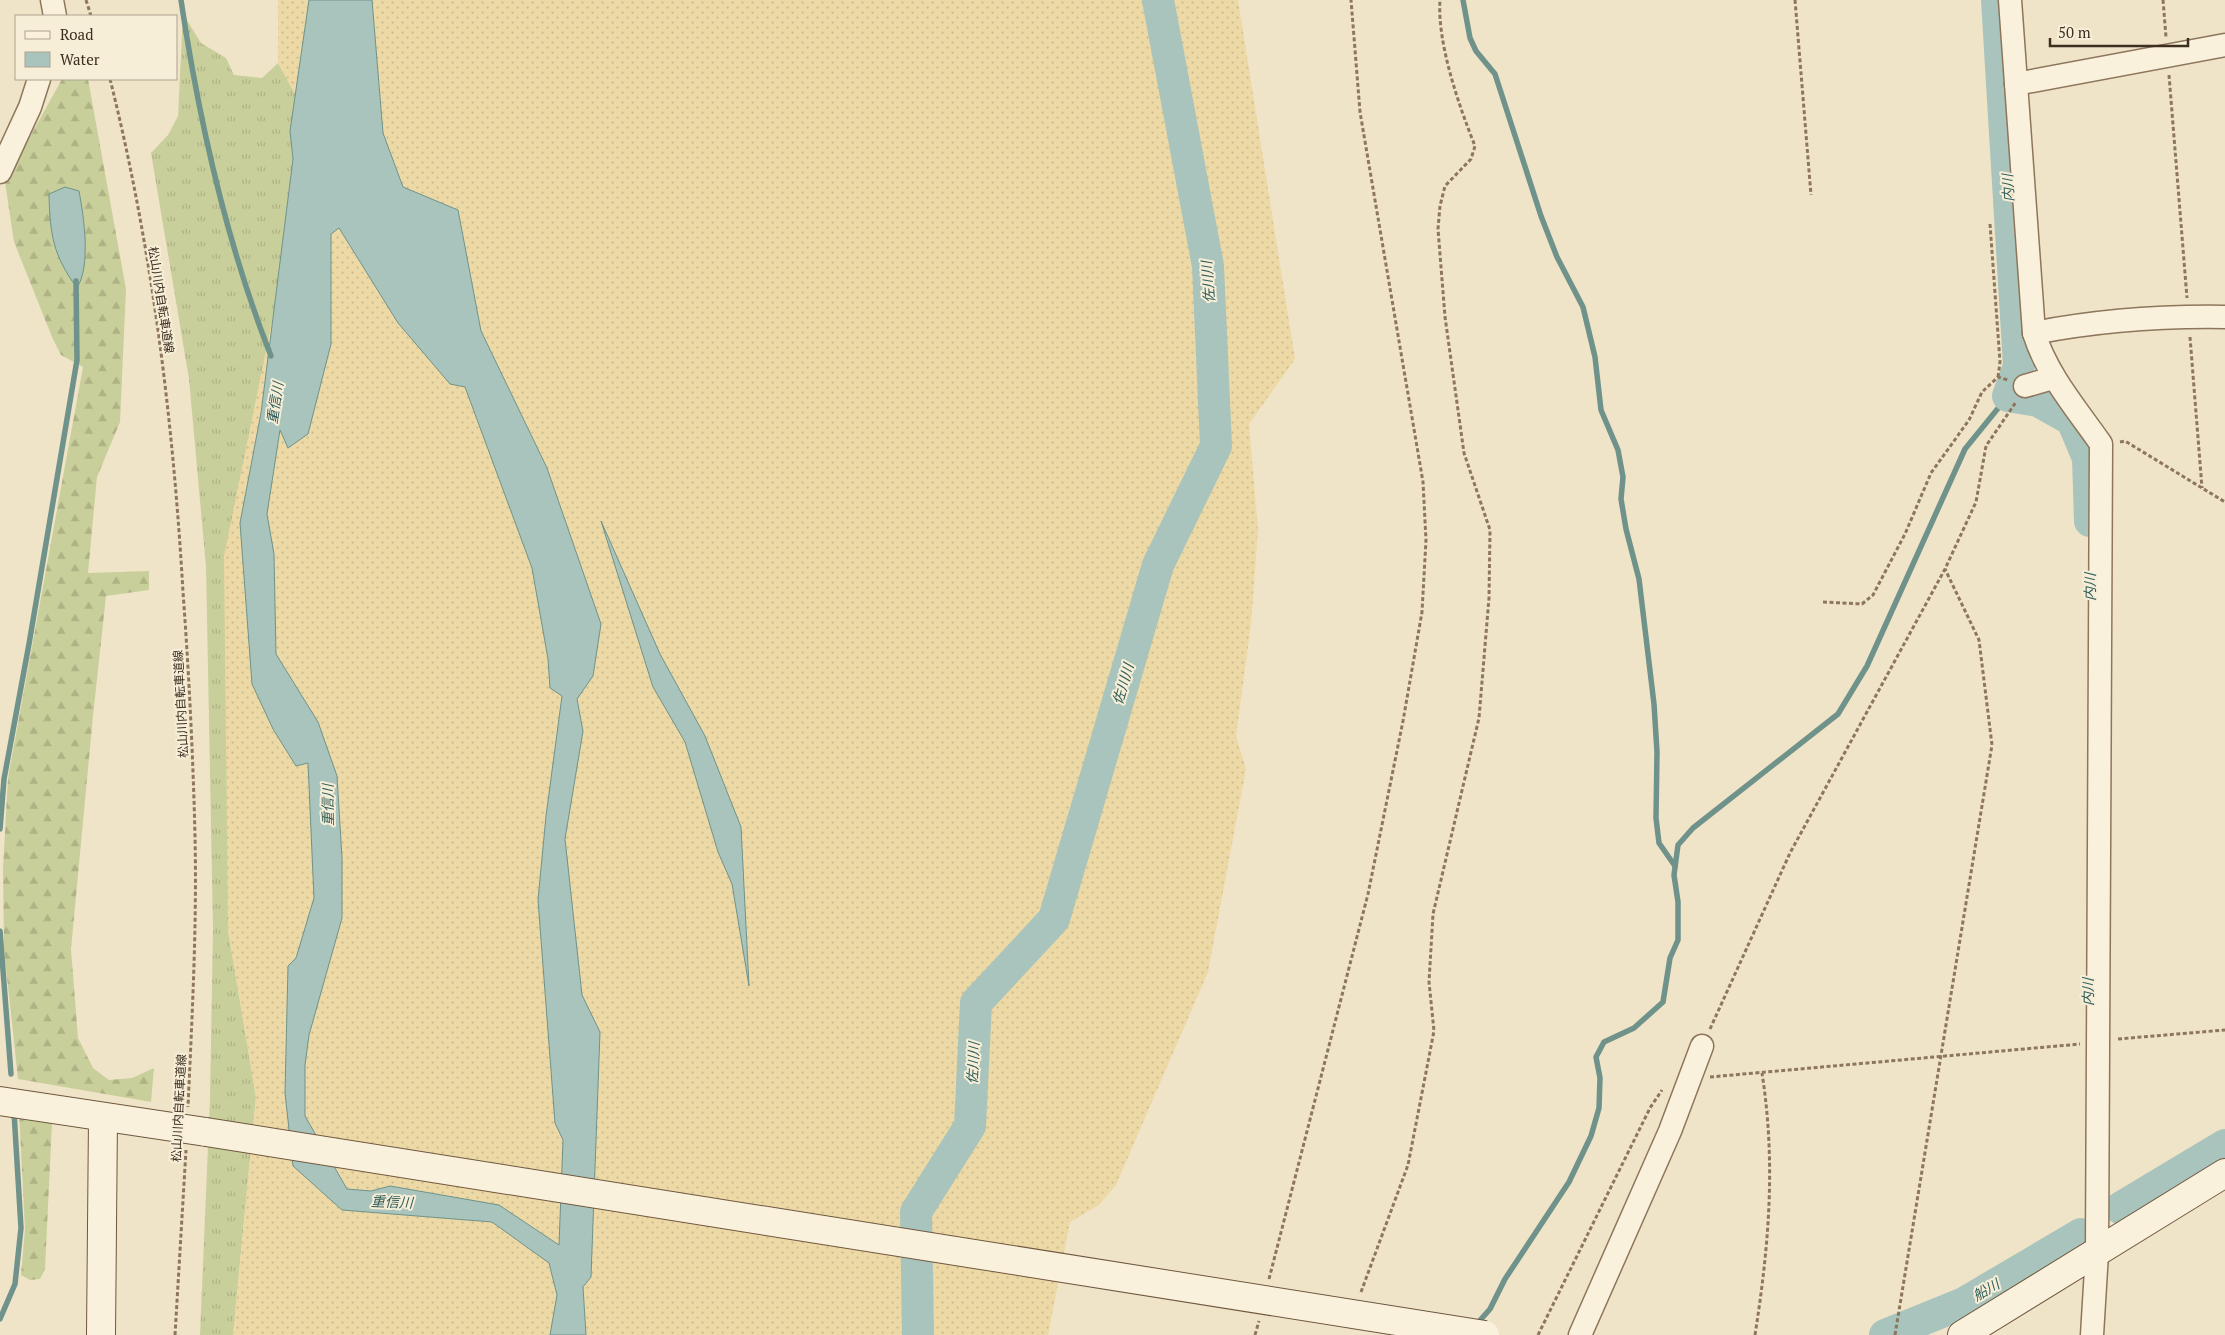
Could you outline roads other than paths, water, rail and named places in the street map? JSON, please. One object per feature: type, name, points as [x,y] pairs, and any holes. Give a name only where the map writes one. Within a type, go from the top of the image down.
[{"type":"street","points":[[52,0],[55,15]]},
{"type":"street","points":[[2010,0],[2034,333],[2041,356],[2053,378],[2101,444],[2090,1042],[2097,1253],[2092,1335]]},
{"type":"street","points":[[2016,84],[2225,45]]},
{"type":"street","points":[[0,172],[30,107],[39,80]]},
{"type":"street","points":[[2034,333],[2060,328],[2188,317],[2225,317]]},
{"type":"street","points":[[2015,383],[2053,378]]},
{"type":"street","points":[[1580,1335],[1670,1131],[1702,1046]]},
{"type":"street","points":[[0,1101],[1485,1335]]},
{"type":"street","points":[[101,1335],[103,1118]]},
{"type":"street","points":[[1962,1335],[2225,1173]]},
{"type":"water","name":"重信川","points":[[309,0],[372,0],[383,133],[403,187],[458,210],[481,331],[547,468],[601,624],[593,676],[577,699],[583,731],[565,839],[582,995],[600,1032],[591,1277],[583,1287],[586,1335],[550,1335],[557,1295],[549,1263],[492,1222],[342,1210],[293,1166],[285,1093],[288,966],[296,958],[314,898],[308,763],[296,766],[273,729],[252,684],[240,523],[261,413],[293,159],[290,131]],"holes":[[[339,228],[398,323],[450,384],[465,387],[532,568],[548,659],[550,688],[562,696],[546,816],[538,900],[555,1123],[563,1140],[559,1245],[499,1205],[390,1186],[371,1191],[347,1189],[305,1116],[305,1065],[309,1035],[342,918],[342,858],[337,776],[318,722],[276,654],[274,554],[267,514],[280,430],[288,448],[308,434],[331,344],[331,234]]]},
{"type":"water","points":[[65,187],[79,191],[83,214],[84,267],[77,288],[58,255],[50,221],[49,194]]},
{"type":"water","points":[[601,521],[660,654],[705,736],[741,827],[749,986],[732,884],[718,852],[685,742],[653,687]]},
{"type":"waterway","points":[[181,0],[196,91],[227,225],[240,269],[271,356]]},
{"type":"waterway","name":"佐川川","points":[[918,1335],[916,1212],[970,1126],[976,1003],[1054,919],[1158,565],[1216,446],[1208,266],[1158,0]]},
{"type":"waterway","points":[[1463,0],[1470,38],[1476,51],[1495,74],[1541,216],[1557,257],[1583,307],[1595,357],[1601,410],[1618,450],[1623,477],[1621,499],[1626,529],[1639,579],[1654,704],[1657,752],[1656,818],[1659,843],[1675,866]]},
{"type":"waterway","name":"内川","points":[[1997,0],[2019,366],[2008,396],[2038,401],[2072,420],[2088,458],[2090,521]]},
{"type":"waterway","points":[[0,829],[4,779],[77,360],[76,281]]},
{"type":"waterway","points":[[1475,1326],[1490,1309],[1505,1279],[1569,1182],[1591,1136],[1599,1108],[1600,1078],[1596,1057],[1604,1042],[1634,1028],[1663,1002],[1670,958],[1678,940],[1678,902],[1674,875],[1678,845],[1693,828],[1838,714],[1867,666],[1965,449],[2008,396]]},
{"type":"waterway","points":[[0,931],[11,1074]]},
{"type":"waterway","points":[[0,1319],[15,1284],[21,1228],[14,1112]]},
{"type":"waterway","name":"船川","points":[[2120,1208],[2225,1145]]},
{"type":"waterway","name":"船川","points":[[1885,1335],[1964,1303],[2081,1234]]}]
